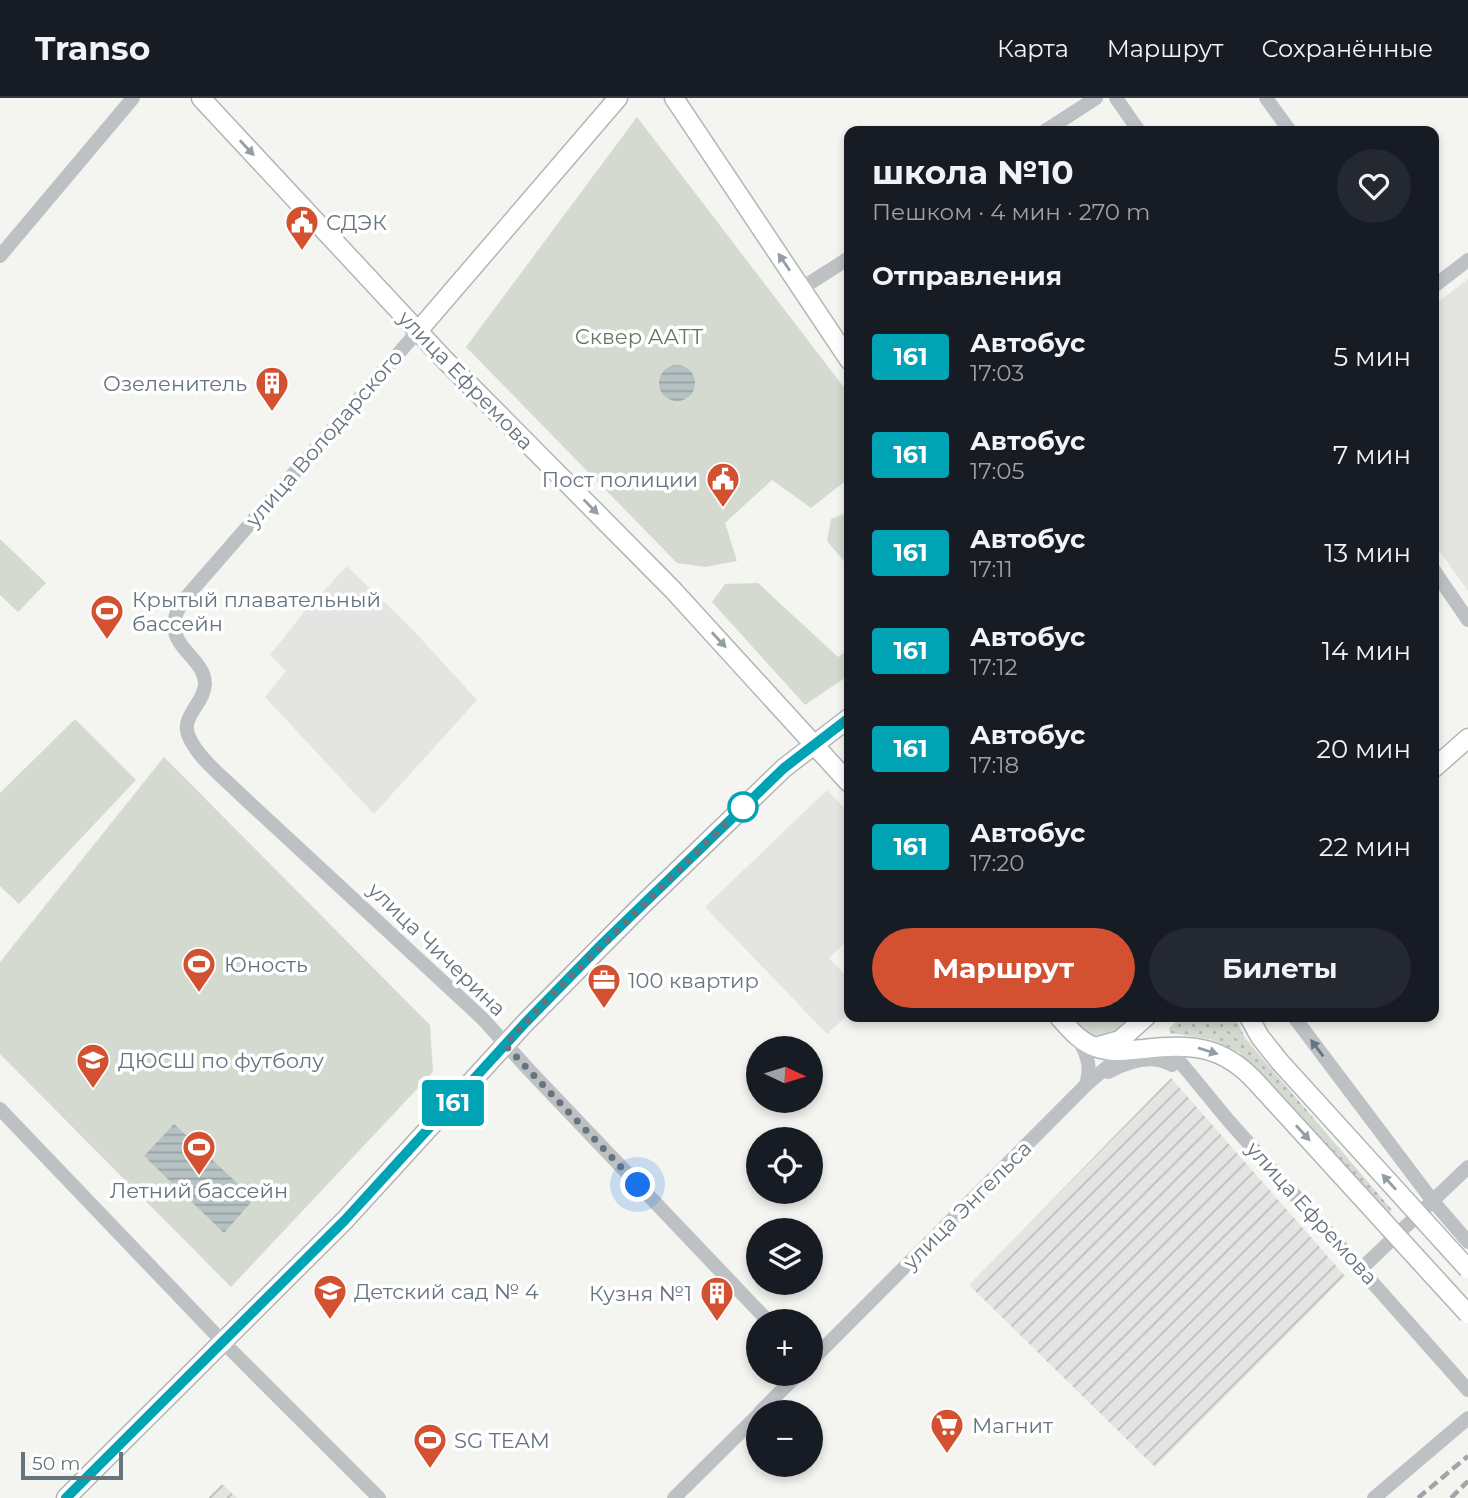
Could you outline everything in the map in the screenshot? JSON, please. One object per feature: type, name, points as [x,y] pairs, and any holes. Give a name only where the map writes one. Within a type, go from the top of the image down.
[{"type":"main road","name":"улица Ефремова","points":[[201,98],[418,331],[673,590],[844,777]]},
{"type":"main road","name":"улица Володарского","points":[[418,331],[618,98]]},
{"type":"main road","points":[[674,98],[844,352]]},
{"type":"main road","points":[[66,1498],[345,1220],[538,1009],[641,906],[784,768],[844,721]]},
{"type":"main road","points":[[1439,764],[1468,738]]},
{"type":"main road","points":[[1064,1022],[1084,1041],[1106,1051],[1181,1046],[1214,1052],[1230,1059],[1257,1083],[1468,1314]]},
{"type":"main road","points":[[1084,1041],[1105,1046],[1119,1040],[1140,1022]]},
{"type":"main road","points":[[1252,1022],[1280,1062],[1468,1269]]},
{"type":"street","points":[[0,256],[132,98]]},
{"type":"street","points":[[1053,126],[1096,98]]},
{"type":"street","points":[[1116,98],[1136,126]]},
{"type":"street","points":[[1266,98],[1286,126]]},
{"type":"street","points":[[1439,282],[1468,260]]},
{"type":"street","points":[[802,288],[844,261]]},
{"type":"street","name":"улица Володарского","points":[[173,622],[181,603],[418,331]]},
{"type":"street","points":[[1439,578],[1468,620]]},
{"type":"street","name":"улица Чичерина","points":[[173,622],[177,639],[200,668],[205,684],[186,722],[189,738],[196,747],[240,795],[483,1018],[505,1045],[757,1309]]},
{"type":"street","points":[[1298,1022],[1432,1200],[1468,1242]]},
{"type":"street","points":[[1084,1041],[1090,1068],[1086,1084]]},
{"type":"street","name":"улица Ефремова","points":[[1148,1048],[1162,1051],[1177,1059],[1468,1390]]},
{"type":"street","name":"улица Энгельса","points":[[823,1349],[1086,1084],[1126,1051]]},
{"type":"street","points":[[1086,1084],[1129,1062],[1158,1059],[1171,1064],[1213,1102]]},
{"type":"street","points":[[0,1109],[222,1341],[379,1498]]},
{"type":"street","points":[[1362,1268],[1468,1167]]},
{"type":"street","points":[[772,1400],[786,1386]]},
{"type":"street","points":[[1374,1498],[1468,1418]]},
{"type":"street","points":[[674,1498],[746,1426]]},
{"type":"shaded area","points":[[1468,279],[1468,591],[1439,550],[1439,301]]},
{"type":"shaded area","points":[[677,365],[690,370],[695,383],[690,396],[677,401],[664,396],[659,383],[664,370]]},
{"type":"shaded area","points":[[347,566],[413,630],[477,700],[374,814],[265,697],[286,671],[270,655],[305,611]]},
{"type":"shaded area","points":[[827,790],[844,808],[844,944],[829,958],[844,974],[844,1019],[827,1034],[705,907]]},
{"type":"shaded area","points":[[1171,1078],[1345,1276],[1155,1467],[969,1285]]},
{"type":"shaded area","name":"Летний бассейн","points":[[174,1124],[254,1199],[224,1233],[144,1156]]},
{"type":"shaded area","points":[[222,1484],[237,1498],[208,1498]]},
{"type":"green space","name":"Сквер ААТТ","points":[[637,117],[844,387],[844,482],[811,508],[772,480],[725,523],[737,561],[705,567],[677,563],[466,347]]},
{"type":"green space","points":[[844,514],[844,561],[827,541],[831,519]]},
{"type":"green space","points":[[0,539],[46,583],[18,612],[0,595]]},
{"type":"green space","points":[[758,583],[838,657],[844,653],[844,678],[805,705],[712,602],[725,584]]},
{"type":"green space","points":[[75,719],[136,780],[19,904],[0,886],[0,793]]},
{"type":"green space","name":"Юность","points":[[164,757],[430,1025],[433,1072],[231,1287],[0,1054],[0,962]]},
{"type":"green space","points":[[1077,1022],[1132,1022],[1105,1037],[1098,1037]]},
{"type":"green space","points":[[1176,1022],[1237,1022],[1245,1038],[1392,1210],[1386,1216],[1239,1052],[1210,1039],[1170,1033],[1169,1028]]},
{"type":"railway","points":[[1418,1498],[1468,1456]]},
{"type":"railway","points":[[1451,1498],[1468,1481]]},
{"type":"bus line","name":"161","points":[[66,1498],[345,1220],[525,1023],[602,944],[784,768],[844,721]]},
{"type":"place","name":"СДЭК","points":[[302,252]]},
{"type":"place","name":"Озеленитель","points":[[272,413]]},
{"type":"place","name":"Пост полиции","points":[[723,509]]},
{"type":"place","name":"Крытый плавательный бассейн","points":[[107,641]]},
{"type":"place","name":"Юность","points":[[199,994]]},
{"type":"place","name":"100 квартир","points":[[604,1010]]},
{"type":"place","name":"ДЮСШ по футболу","points":[[93,1090]]},
{"type":"place","name":"Летний бассейн","points":[[199,1177]]},
{"type":"place","name":"Детский сад № 4","points":[[330,1321]]},
{"type":"place","name":"Кузня №1","points":[[717,1323]]},
{"type":"place","name":"Магнит","points":[[947,1455]]},
{"type":"place","name":"SG TEAM","points":[[430,1470]]},
{"type":"route","points":[[638,1185],[505,1045],[544,1003],[748,802],[743,807]]}]
